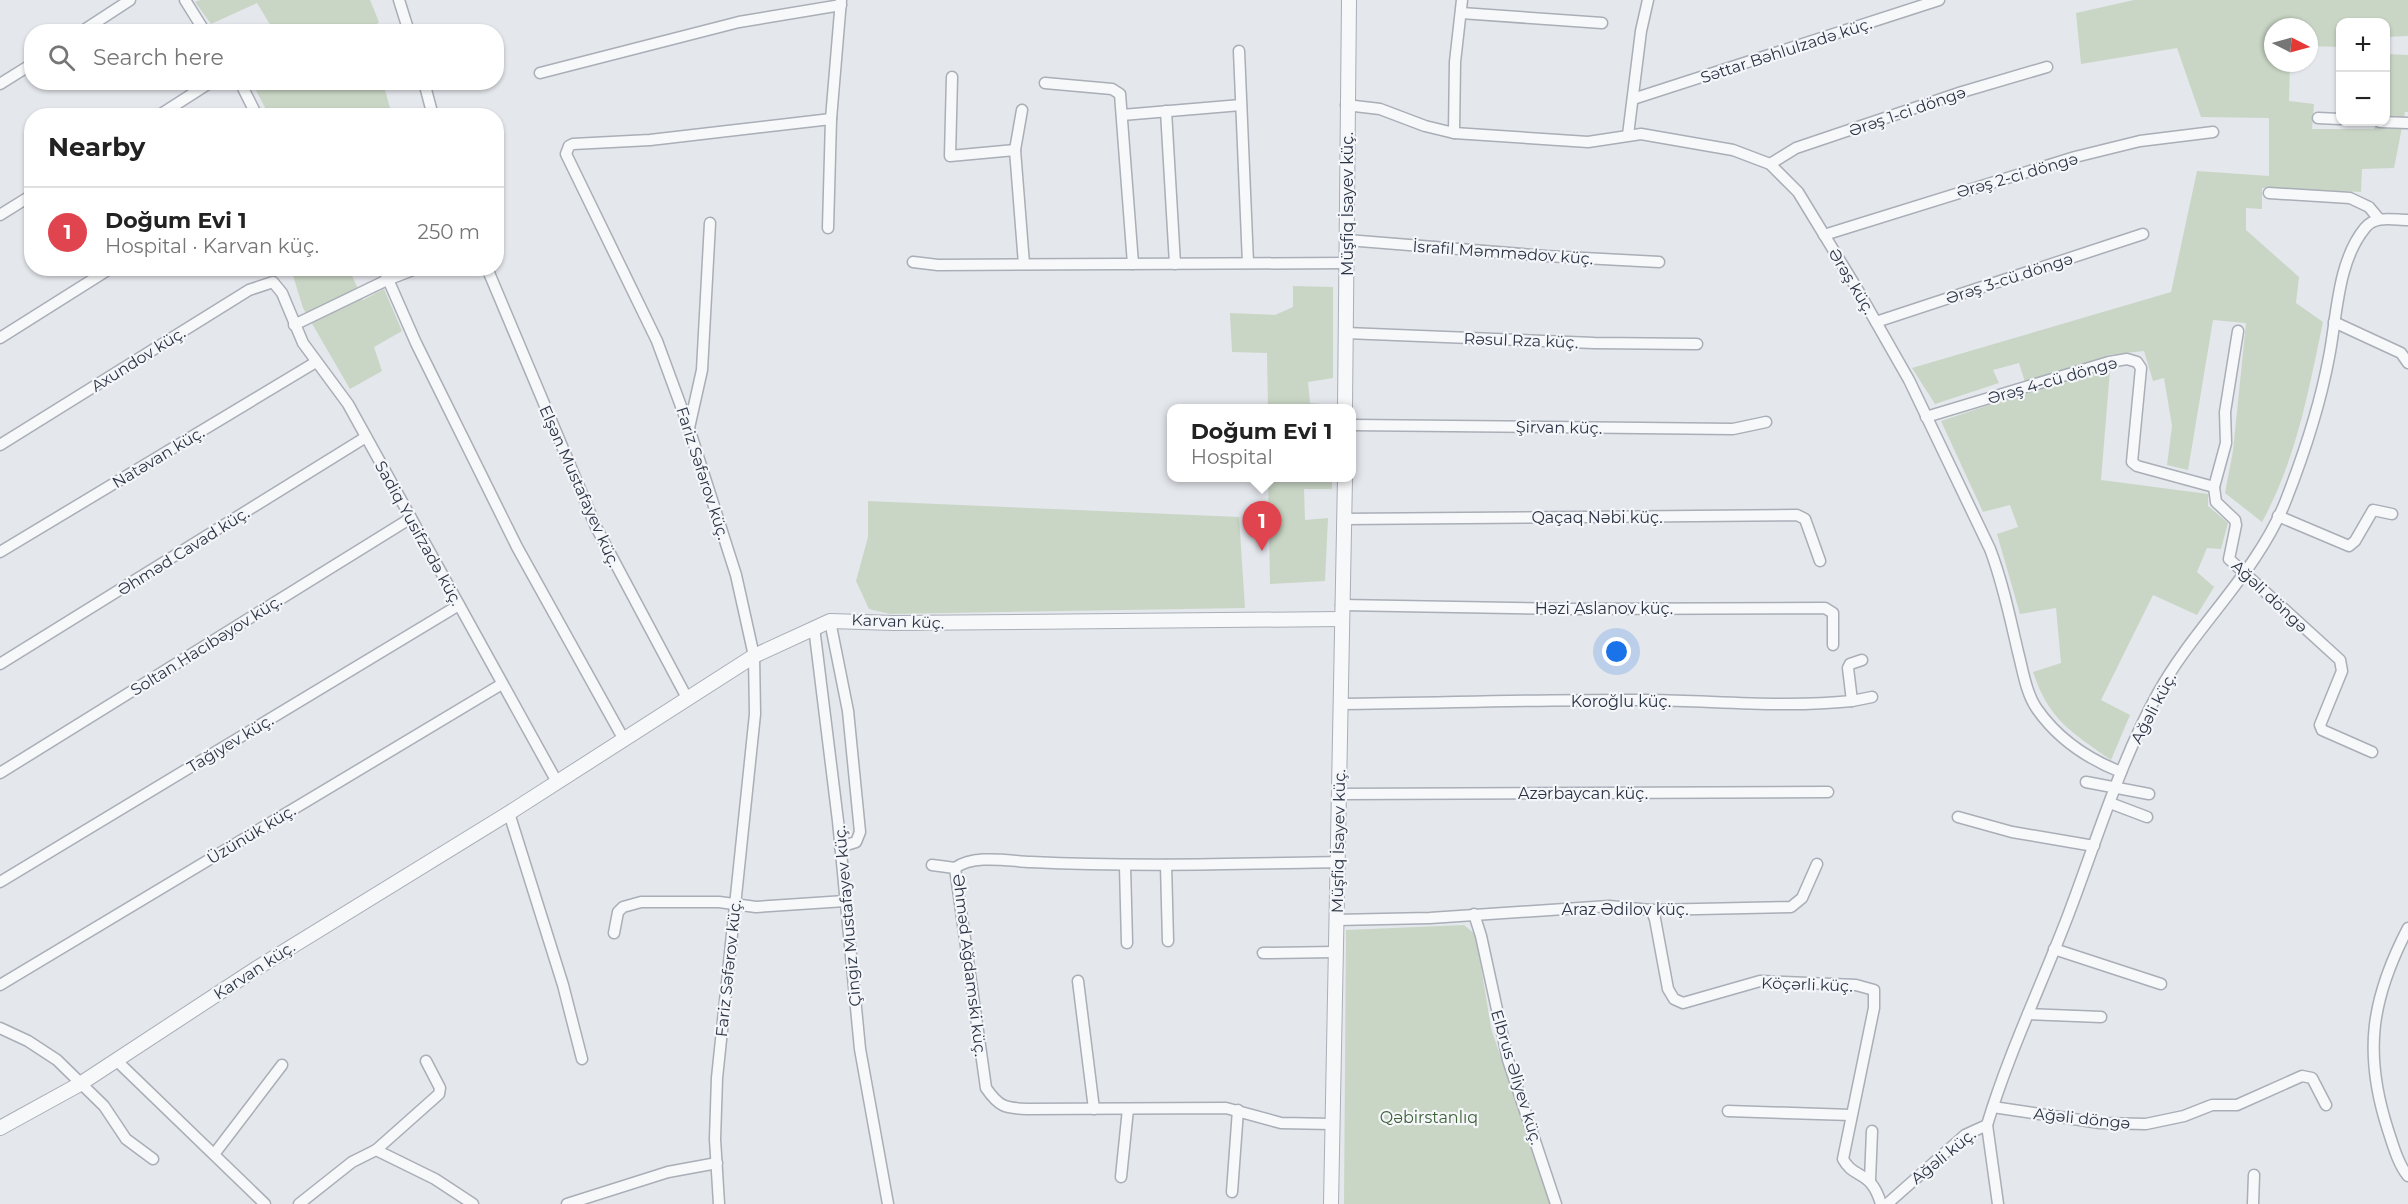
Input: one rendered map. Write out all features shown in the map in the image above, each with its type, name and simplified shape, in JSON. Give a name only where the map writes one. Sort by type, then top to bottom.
[{"type":"street","points":[[93,24],[130,0]]},
{"type":"street","points":[[185,0],[200,24]]},
{"type":"street","points":[[399,0],[406,24]]},
{"type":"street","name":"Müşfiq İsayev küç.","points":[[1345,404],[1348,0]]},
{"type":"street","points":[[1454,133],[1455,62],[1462,0]]},
{"type":"street","points":[[1628,135],[1641,31],[1648,0]]},
{"type":"street","name":"Səttar Bəhlulzadə küç.","points":[[1632,99],[1938,0]]},
{"type":"street","points":[[540,73],[739,22],[841,2],[831,118],[828,228]]},
{"type":"street","points":[[1461,14],[1602,23]]},
{"type":"street","points":[[1239,51],[1248,263]]},
{"type":"street","name":"Ərəş 1-ci döngə","points":[[1770,164],[1796,148],[1962,92],[2047,67]]},
{"type":"street","points":[[0,84],[24,69]]},
{"type":"street","points":[[952,76],[950,156],[1015,150]]},
{"type":"street","points":[[1045,83],[1118,91],[1134,264]]},
{"type":"street","points":[[170,108],[199,90]]},
{"type":"street","points":[[244,90],[253,108]]},
{"type":"street","points":[[426,90],[431,108]]},
{"type":"street","points":[[1122,115],[1241,105]]},
{"type":"street","name":"Ərəş küç.","points":[[1346,105],[1380,109],[1425,126],[1454,133],[1588,142],[1628,135],[1657,136],[1733,150],[1770,164],[1798,192],[1824,234],[1876,322],[1926,417],[1990,549],[1999,573],[2025,682],[2036,709],[2056,732],[2084,755],[2121,772]]},
{"type":"street","points":[[1023,110],[1015,150],[1024,264]]},
{"type":"street","points":[[1166,111],[1175,264]]},
{"type":"street","name":"Fariz Səfərov küç.","points":[[719,1204],[717,1078],[755,714],[754,656],[730,555],[689,428],[657,340],[567,159],[566,149],[573,144],[650,140],[831,118]]},
{"type":"street","points":[[2318,118],[2336,120]]},
{"type":"street","points":[[2390,122],[2408,123]]},
{"type":"street","name":"Ərəş 2-ci döngə","points":[[1824,234],[2075,157],[2140,141],[2213,132]]},
{"type":"street","points":[[2269,193],[2350,198],[2368,207],[2379,219],[2408,220]]},
{"type":"street","points":[[0,215],[24,200]]},
{"type":"street","name":"Ağəli küç.","points":[[1887,1204],[1965,1135],[1987,1125],[2121,772],[2160,690],[2242,574],[2278,516],[2303,451],[2330,357],[2340,285],[2364,229],[2379,219]]},
{"type":"street","points":[[689,428],[702,370],[710,223]]},
{"type":"street","name":"Ərəş 3-cü döngə","points":[[1876,322],[2143,234]]},
{"type":"street","name":"İsrafil Məmmədov küç.","points":[[1347,240],[1546,256],[1659,262]]},
{"type":"street","points":[[913,262],[938,265],[1347,263]]},
{"type":"street","points":[[0,338],[98,276]]},
{"type":"street","points":[[386,276],[518,547],[623,738]]},
{"type":"street","points":[[294,325],[397,276]]},
{"type":"street","name":"Elşən Mustafayev küç.","points":[[490,276],[596,527],[687,698]]},
{"type":"street","name":"Axundov küç.","points":[[0,445],[249,290],[273,282],[278,286]]},
{"type":"street","name":"Sadiq Yusifzadə küç.","points":[[278,286],[294,325],[316,362],[348,404],[557,782]]},
{"type":"street","points":[[2334,322],[2401,353],[2408,363]]},
{"type":"street","points":[[2214,487],[2226,443],[2225,412],[2238,331]]},
{"type":"street","name":"Rəsul Rza küç.","points":[[1346,333],[1594,343],[1697,344]]},
{"type":"street","name":"Ərəş 4-cü döngə","points":[[1926,417],[2109,362],[2127,359],[2137,362],[2141,368],[2132,462],[2137,466],[2214,487]]},
{"type":"street","name":"Natəvan küç.","points":[[0,552],[316,362]]},
{"type":"street","name":"Şirvan küç.","points":[[1356,425],[1733,429],[1766,422]]},
{"type":"street","name":"Əhməd Cavad küç.","points":[[0,664],[366,437]]},
{"type":"street","name":"Müşfiq İsayev küç.","points":[[1331,1204],[1345,482]]},
{"type":"street","name":"Ağəli döngə","points":[[2214,487],[2216,502],[2235,520],[2235,530],[2228,553],[2232,564],[2340,660],[2342,671],[2320,725],[2322,729],[2372,752]]},
{"type":"street","points":[[2278,516],[2349,546],[2355,541],[2373,510],[2392,514]]},
{"type":"street","name":"Qaçaq Nəbi küç.","points":[[1344,519],[1797,515],[1805,519],[1820,561]]},
{"type":"street","name":"Soltan Hacıbəyov küç.","points":[[0,773],[411,518]]},
{"type":"street","name":"Tağıyev küç.","points":[[0,882],[459,605]]},
{"type":"street","name":"Həzi Aslanov küç.","points":[[1341,612],[1825,608],[1833,613],[1833,645]]},
{"type":"street","name":"Karvan küç.","points":[[0,1128],[117,1061],[257,968],[509,813],[754,656],[814,627],[830,621],[844,620],[894,623],[1341,612]]},
{"type":"street","points":[[830,621],[848,711],[860,832],[856,842],[840,847]]},
{"type":"street","name":"Çingiz Mustafayev küç.","points":[[814,627],[840,847],[860,1049],[888,1204]]},
{"type":"street","points":[[1852,701],[1848,668],[1850,664],[1862,660]]},
{"type":"street","name":"Üzünük küç.","points":[[0,985],[502,684]]},
{"type":"street","name":"Koroğlu küç.","points":[[1340,704],[1642,700],[1782,705],[1852,701],[1872,696]]},
{"type":"street","points":[[2086,782],[2149,794]]},
{"type":"street","name":"Azərbaycan küç.","points":[[1339,794],[1828,792]]},
{"type":"street","points":[[2110,803],[2146,817]]},
{"type":"street","points":[[509,813],[563,985],[582,1059]]},
{"type":"street","points":[[1958,817],[2012,832],[2094,846]]},
{"type":"street","name":"Əhməd Ağdamski küç.","points":[[1332,1124],[1281,1124],[1238,1110],[1008,1108],[996,1102],[986,1088],[955,868],[962,862],[990,860],[1125,866],[1338,862]]},
{"type":"street","name":"Araz Ədilov küç.","points":[[1336,920],[1609,906],[1651,910],[1791,907],[1802,898],[1817,864]]},
{"type":"street","points":[[932,865],[955,868]]},
{"type":"street","points":[[1166,865],[1168,941]]},
{"type":"street","points":[[1125,866],[1126,943]]},
{"type":"street","points":[[614,933],[618,912],[623,907],[640,902],[735,904],[756,907],[845,901]]},
{"type":"street","name":"Köçərli küç.","points":[[1651,910],[1655,919],[1668,989],[1674,999],[1683,1004],[1760,981],[1856,985],[1874,990],[1874,1008],[1843,1159],[1846,1166],[1870,1180]]},
{"type":"street","name":"Elbrus Əliyev küç.","points":[[1474,914],[1481,936],[1508,1060],[1556,1204]]},
{"type":"street","points":[[2408,928],[2382,983],[2373,1047],[2374,1074],[2380,1106],[2394,1147],[2408,1176]]},
{"type":"street","points":[[2054,949],[2161,984]]},
{"type":"street","points":[[1263,953],[1335,952]]},
{"type":"street","points":[[1078,981],[1094,1109]]},
{"type":"street","points":[[2028,1014],[2101,1017]]},
{"type":"street","points":[[0,1028],[47,1052],[110,1113],[126,1139],[153,1159]]},
{"type":"street","points":[[117,1061],[266,1204]]},
{"type":"street","points":[[306,1202],[352,1162],[376,1150],[439,1094],[440,1088],[426,1061]]},
{"type":"street","points":[[215,1153],[282,1065]]},
{"type":"street","name":"Ağəli döngə","points":[[1992,1107],[2100,1123],[2146,1124],[2184,1116],[2212,1105],[2237,1105],[2302,1076],[2312,1078],[2326,1105]]},
{"type":"street","points":[[1121,1177],[1128,1109]]},
{"type":"street","points":[[1232,1192],[1238,1110]]},
{"type":"street","points":[[1728,1111],[1851,1115]]},
{"type":"street","points":[[1987,1125],[1998,1204]]},
{"type":"street","points":[[1872,1131],[1870,1180],[1876,1187],[1881,1204]]},
{"type":"street","points":[[376,1150],[435,1179],[473,1204]]},
{"type":"street","points":[[567,1204],[657,1175],[717,1163]]},
{"type":"street","points":[[2253,1204],[2254,1175]]},
{"type":"green space","points":[[200,0],[370,0],[379,22],[377,24],[270,24],[257,3],[211,24],[195,2]]},
{"type":"green space","points":[[2134,0],[2408,0],[2408,36],[2390,37],[2390,18],[2336,18],[2336,47],[2318,46],[2318,18],[2264,18],[2264,72],[2290,72],[2289,101],[2314,104],[2312,129],[2374,129],[2374,126],[2390,126],[2390,54],[2408,55],[2408,112],[2405,112],[2394,168],[2362,169],[2361,192],[2262,188],[2262,209],[2246,208],[2246,230],[2299,277],[2296,303],[2323,322],[2293,449],[2262,522],[2225,493],[2233,451],[2246,323],[2213,320],[2188,470],[2167,465],[2172,426],[2164,378],[2153,381],[2144,351],[2107,355],[2110,370],[2101,480],[2208,494],[2208,506],[2228,523],[2221,549],[2207,548],[2197,572],[2214,587],[2197,615],[2153,595],[2101,700],[2130,715],[2111,760],[2073,733],[2054,714],[2046,702],[2033,672],[2061,663],[2056,608],[2020,614],[1997,534],[2018,527],[2010,505],[1983,512],[1941,421],[2028,392],[2019,363],[1993,370],[1999,383],[1935,404],[1912,368],[2171,292],[2197,171],[2269,176],[2269,118],[2201,117],[2177,48],[2081,64],[2076,13]]},
{"type":"green space","points":[[256,90],[385,90],[390,108],[265,108]]},
{"type":"green space","points":[[293,276],[352,276],[363,300],[384,289],[402,331],[374,347],[382,371],[350,389],[303,308]]},
{"type":"green space","points":[[1293,286],[1333,287],[1333,378],[1308,382],[1310,403],[1321,404],[1268,404],[1267,353],[1232,352],[1230,313],[1275,315],[1293,307]]},
{"type":"green space","points":[[1268,482],[1332,482],[1332,489],[1304,489],[1305,520],[1328,518],[1325,581],[1270,584]]},
{"type":"green space","points":[[868,501],[1239,517],[1245,608],[890,614],[869,609],[856,581],[868,537]]},
{"type":"green space","name":"Qəbirstanlıq","points":[[1464,925],[1476,935],[1491,1028],[1550,1204],[1344,1204],[1346,930]]},
{"type":"place","name":"Doğum Evi 1","points":[[1262,551]]}]
